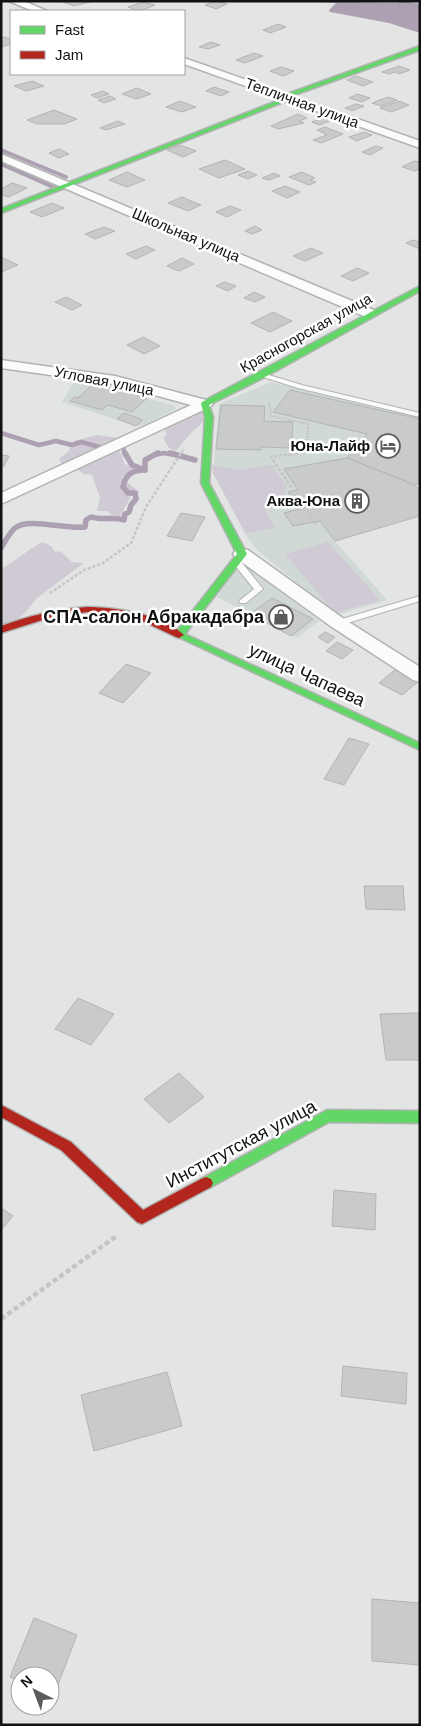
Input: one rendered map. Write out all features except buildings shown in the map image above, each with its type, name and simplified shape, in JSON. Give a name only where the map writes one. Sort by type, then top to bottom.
[{"type":"street","points":[[10,2],[38,10]]},
{"type":"street","points":[[1,211],[288,98],[292,94],[420,48]]},
{"type":"street","name":"Тепличная улица","points":[[185,61],[420,145]]},
{"type":"street","name":"Школьная улица","points":[[1,157],[371,314]]},
{"type":"street","name":"Красногорская улица","points":[[205,404],[262,375],[420,288]]},
{"type":"street","name":"Угловая улица","points":[[1,364],[115,380],[205,404]]},
{"type":"street","points":[[1,499],[205,404],[210,417],[205,483],[239,557],[420,676]]},
{"type":"street","points":[[180,635],[239,557]]},
{"type":"street","name":"улица Чапаева","points":[[1,630],[29,619],[73,611],[107,609],[141,617],[420,747]]},
{"type":"street","points":[[1,1110],[66,1146],[142,1218]]},
{"type":"street","name":"Институтская улица","points":[[142,1218],[327,1116],[420,1117]]},
{"type":"lane","points":[[262,375],[300,387],[420,415]]},
{"type":"lane","points":[[239,557],[259,589],[243,601]]},
{"type":"lane","points":[[338,623],[420,598]]},
{"type":"path","points":[[268,403],[271,416],[308,424],[307,452],[271,457],[316,524]]},
{"type":"path","points":[[29,619],[28,615],[44,598],[63,583],[84,570],[103,563],[131,543],[146,507],[181,453]]},
{"type":"path","points":[[1,1319],[142,1218]]},
{"type":"shaded area","points":[[307,1],[397,3],[403,1],[420,4],[420,33],[389,23],[330,12],[329,10],[336,3]]},
{"type":"shaded area","points":[[75,380],[173,405],[176,409],[144,425],[136,426],[62,402]]},
{"type":"shaded area","points":[[271,382],[420,417],[420,483],[415,485],[420,490],[420,516],[335,541],[387,600],[336,615],[258,551],[249,540],[213,473],[219,404]]},
{"type":"shaded area","points":[[201,409],[204,421],[176,451],[169,448],[163,438],[167,434],[162,427]]},
{"type":"shaded area","points":[[97,435],[124,439],[63,466],[59,459],[68,452],[74,441]]},
{"type":"shaded area","points":[[119,447],[124,463],[139,472],[121,477],[140,493],[131,496],[120,517],[111,515],[108,511],[97,511],[100,498],[92,475],[84,474],[75,468]]},
{"type":"shaded area","points":[[212,465],[237,470],[272,465],[288,489],[284,491],[293,504],[265,510],[275,528],[245,533],[213,473]]},
{"type":"shaded area","points":[[42,542],[51,546],[55,552],[60,551],[72,562],[84,563],[37,598],[25,613],[1,633],[1,569]]},
{"type":"shaded area","points":[[328,542],[380,600],[335,613],[285,554]]},
{"type":"shaded area","points":[[248,567],[319,621],[296,638],[217,597],[235,572]]},
{"type":"waterway","points":[[1,150],[66,177]]},
{"type":"waterway","points":[[1,164],[53,187]]},
{"type":"waterway","points":[[1,433],[39,445],[56,441],[72,445],[81,442],[107,449]]},
{"type":"waterway","points":[[123,447],[125,455]]},
{"type":"waterway","points":[[125,453],[132,465],[145,470]]},
{"type":"waterway","points":[[154,455],[158,453]]},
{"type":"waterway","points":[[154,455],[164,453],[175,455]]},
{"type":"waterway","points":[[170,453],[195,460]]},
{"type":"waterway","points":[[145,470],[145,460],[154,455]]},
{"type":"waterway","points":[[1,548],[13,530],[21,525],[38,524],[85,527],[86,520],[91,517],[124,520],[125,514],[129,512],[131,505],[136,499],[135,493],[128,493],[123,487],[124,483],[130,474],[145,470]]},
{"type":"traffic: fast","points":[[1,211],[284,100],[292,94],[420,48]]},
{"type":"traffic: fast","points":[[179,635],[242,554],[205,483],[209,417],[205,404],[262,375],[420,288]]},
{"type":"traffic: fast","points":[[179,635],[420,747]]},
{"type":"traffic: fast","points":[[206,1183],[327,1116],[420,1117]]},
{"type":"traffic: jam","points":[[1,630],[18,623],[52,614],[70,611],[105,610],[141,617],[179,635]]},
{"type":"traffic: jam","points":[[1,1110],[66,1146],[142,1218],[206,1183]]},
{"type":"place","name":"Юна-Лайф","points":[[388,446]]},
{"type":"place","name":"Аква-Юна","points":[[357,501]]},
{"type":"place","name":"СПА-салон Абракадабра","points":[[281,617]]}]
